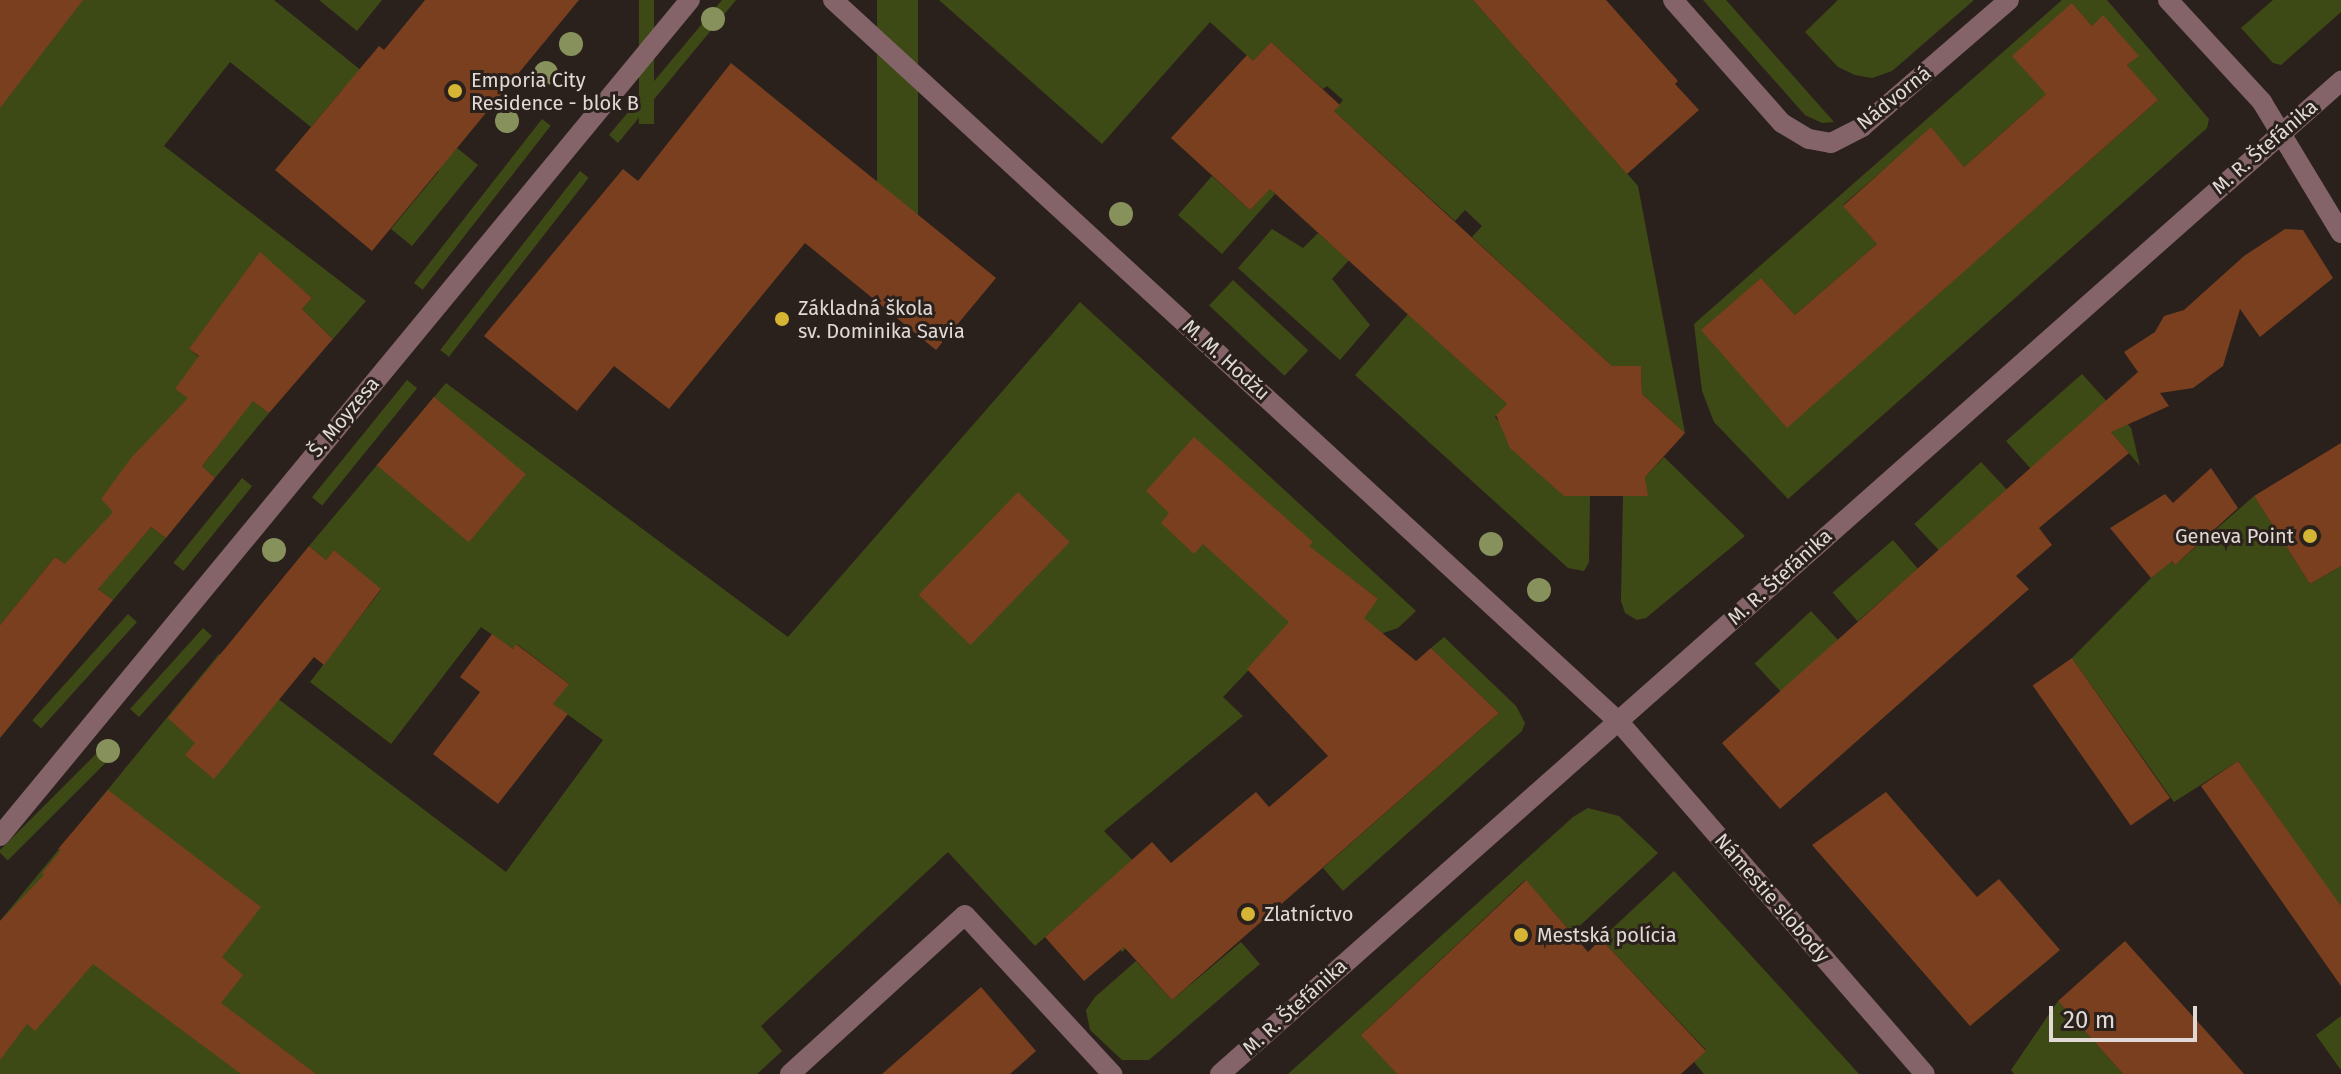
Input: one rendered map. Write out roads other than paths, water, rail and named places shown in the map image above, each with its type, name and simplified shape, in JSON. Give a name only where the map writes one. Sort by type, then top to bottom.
[{"type":"street","name":"Š. Moyzesa","points":[[0,836],[690,0]]},
{"type":"street","name":"M. M. Hodžu","points":[[833,0],[1619,722]]},
{"type":"street","name":"Nádvorná","points":[[1673,0],[1782,123],[1809,139],[1831,143],[1862,127],[2009,0]]},
{"type":"street","points":[[2168,0],[2262,102],[2341,233]]},
{"type":"street","name":"M. R. Štefánika","points":[[1220,1074],[2341,81]]},
{"type":"street","name":"Námestie slobody","points":[[1619,722],[1925,1074]]},
{"type":"street","points":[[790,1074],[965,915],[1112,1074]]},
{"type":"place","name":"Emporia City Residence - blok B","points":[[455,91]]},
{"type":"place","name":"Základná škola sv. Dominika Savia","points":[[782,319]]},
{"type":"place","name":"Geneva Point","points":[[2310,536]]},
{"type":"place","name":"Zlatníctvo","points":[[1248,914]]},
{"type":"place","name":"Mestská polícia","points":[[1521,935]]}]
